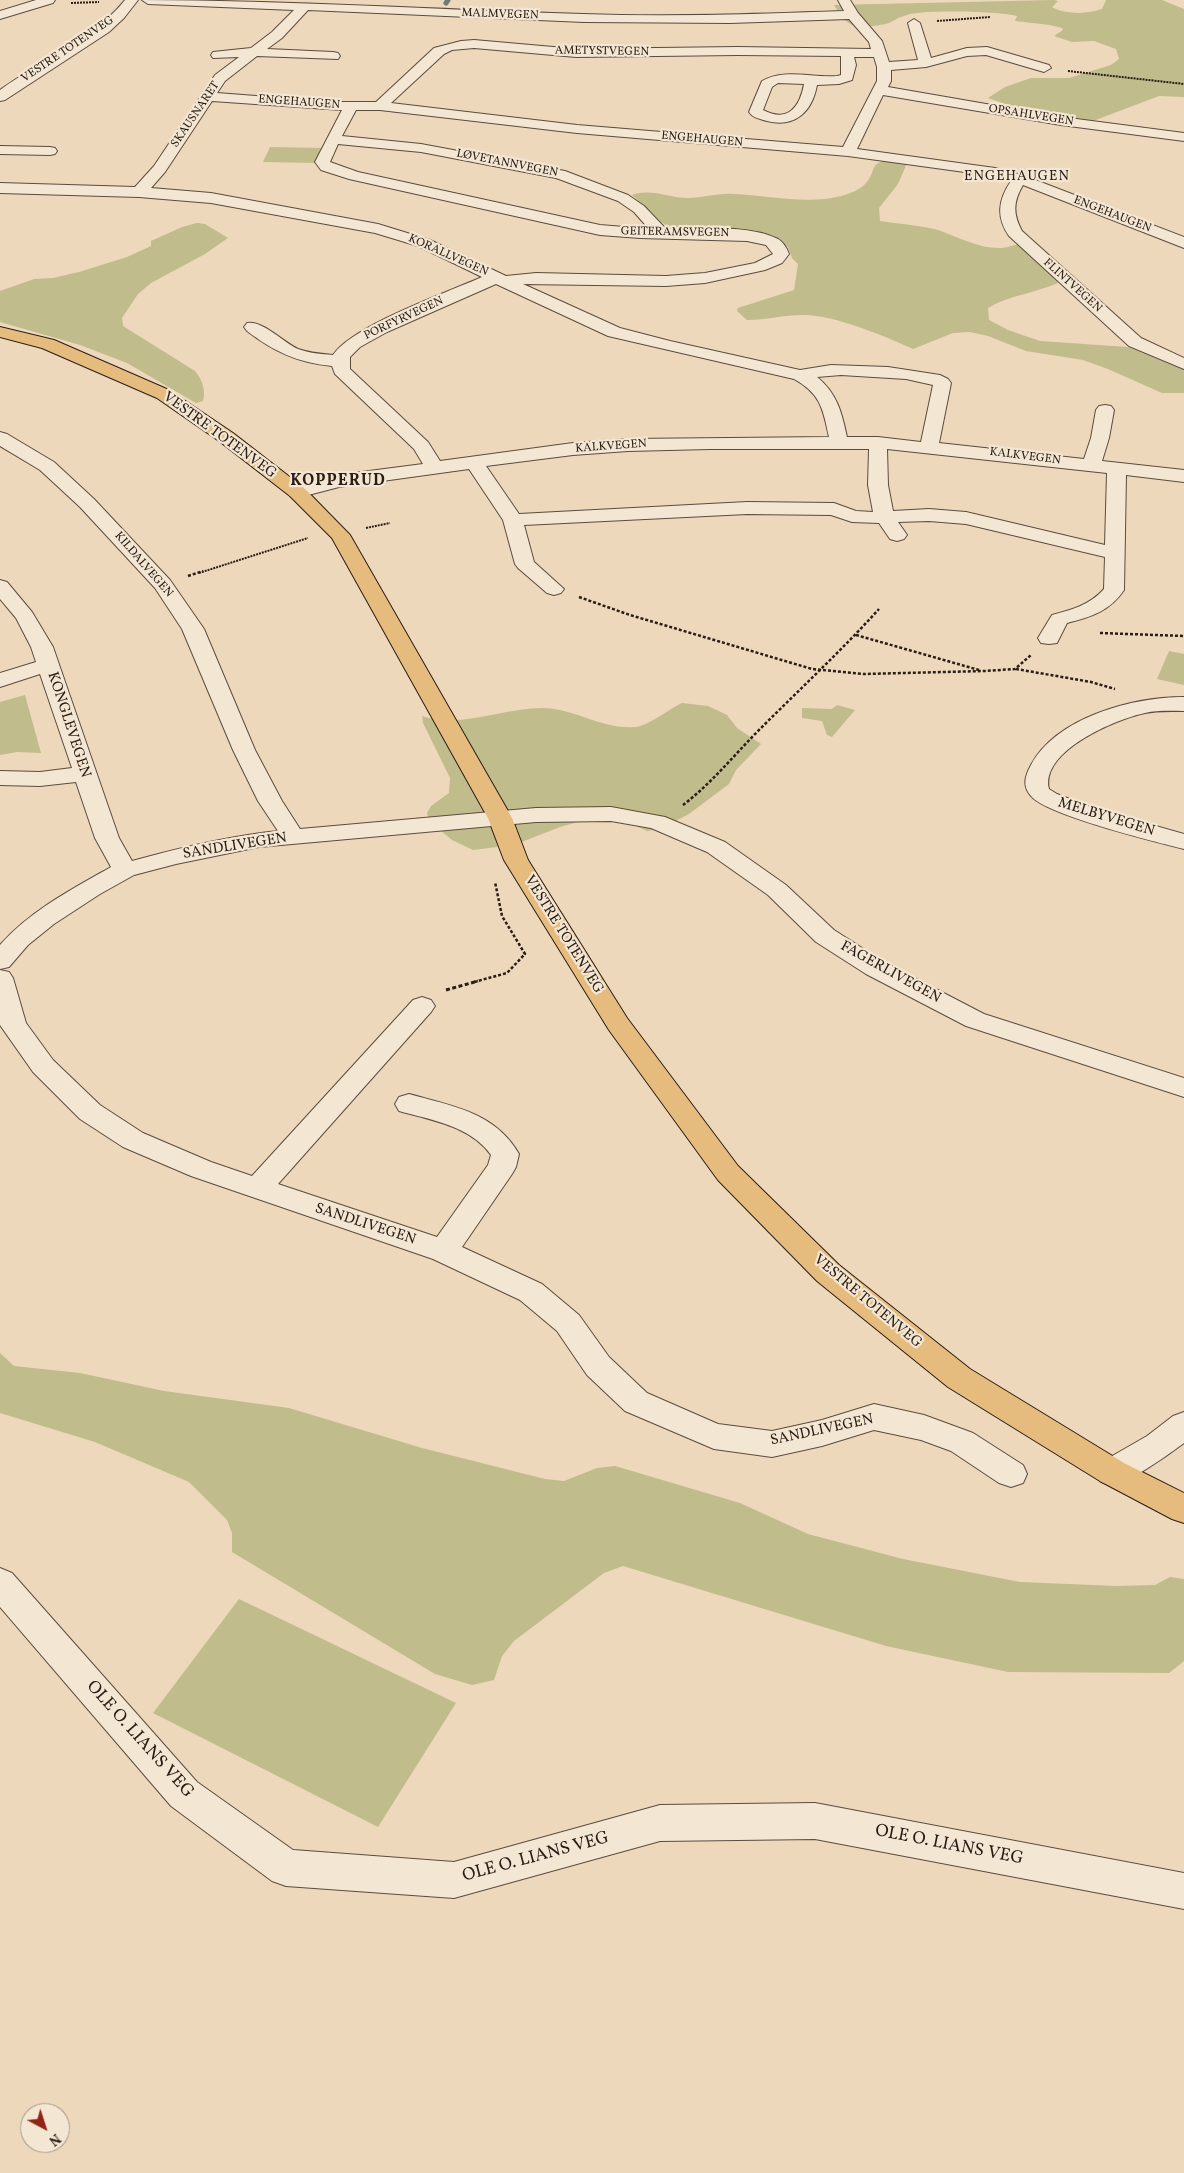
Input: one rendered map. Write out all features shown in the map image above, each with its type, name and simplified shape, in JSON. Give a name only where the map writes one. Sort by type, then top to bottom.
[{"type":"main road","name":"VESTRE TOTENVEG","points":[[0,332],[48,344],[163,394],[226,437],[349,531],[500,818],[513,853],[618,1024],[728,1173],[828,1272],[959,1378],[1112,1472],[1184,1509]]},
{"type":"street","points":[[0,15],[49,0]]},
{"type":"street","name":"VESTRE TOTENVEG","points":[[0,96],[110,25],[123,13],[132,0]]},
{"type":"street","name":"MALMVEGEN","points":[[148,0],[302,4],[584,18],[730,19],[852,15]]},
{"type":"street","points":[[844,0],[852,15],[875,41],[882,60],[884,81],[848,152]]},
{"type":"street","name":"SKAUSNARET","points":[[140,192],[160,169],[220,78],[294,20],[302,4]]},
{"type":"street","points":[[914,22],[926,63]]},
{"type":"street","name":"AMETYSTVEGEN","points":[[380,106],[439,51],[447,47],[474,44],[576,54],[738,51],[847,53],[882,60],[926,63],[978,50],[1044,68]]},
{"type":"street","points":[[218,55],[255,52],[334,56]]},
{"type":"street","points":[[811,80],[833,80],[847,76],[849,65],[847,53]]},
{"type":"street","name":"OPSAHLVEGEN","points":[[880,90],[1043,118],[1184,137]]},
{"type":"street","name":"ENGEHAUGEN","points":[[207,96],[352,106],[380,106],[576,129],[848,152],[995,172],[1020,179],[1184,243]]},
{"type":"street","name":"GEITERAMSVEGEN","points":[[352,106],[322,162],[326,167],[354,176],[559,222],[629,234],[737,235],[757,238],[771,241],[780,248],[781,254],[776,260],[758,267],[705,278],[666,281],[501,279]]},
{"type":"street","name":"LØVETANNVEGEN","points":[[334,139],[420,148],[560,174],[623,198],[640,208],[662,234]]},
{"type":"street","points":[[0,150],[50,151]]},
{"type":"street","name":"FLINTVEGEN","points":[[1020,179],[1007,203],[1006,212],[1015,233],[1135,342],[1184,364]]},
{"type":"street","name":"KORALLVEGEN","points":[[0,188],[140,192],[247,204],[378,229],[424,243],[614,332],[800,375],[815,382],[828,398],[839,442]]},
{"type":"street","points":[[1138,225],[1184,227]]},
{"type":"street","name":"PORFYRVEGEN","points":[[341,361],[341,356],[354,343],[381,328],[501,279]]},
{"type":"street","points":[[253,327],[282,349],[301,357],[341,361],[341,370],[421,446],[434,467]]},
{"type":"street","points":[[800,375],[831,370],[914,374],[937,380],[942,383],[929,446]]},
{"type":"street","points":[[1049,638],[1058,619],[1092,610],[1107,599],[1114,590],[1114,553],[1104,467],[1112,415]]},
{"type":"street","name":"KILDALVEGEN","points":[[0,438],[47,466],[87,503],[163,584],[193,629],[244,750],[270,801],[294,838]]},
{"type":"street","points":[[878,443],[878,485],[884,516],[896,535]]},
{"type":"street","name":"KALKVEGEN","points":[[297,492],[338,481],[434,467],[628,445],[878,443],[929,446],[1184,476]]},
{"type":"street","points":[[474,462],[513,520],[525,564],[554,589]]},
{"type":"street","points":[[513,520],[747,508],[834,509],[852,516],[866,518],[929,515],[966,518],[1004,526],[1065,543],[1114,553]]},
{"type":"street","name":"KONGLEVEGEN","points":[[0,586],[25,616],[42,647],[106,838],[125,870]]},
{"type":"street","points":[[0,680],[48,664]]},
{"type":"street","name":"MELBYVEGEN","points":[[1184,704],[1146,706],[1113,716],[1080,731],[1048,755],[1037,777],[1037,788],[1046,799],[1069,808],[1184,842]]},
{"type":"street","points":[[0,778],[40,779],[84,774]]},
{"type":"street","name":"FAGERLIVEGEN","points":[[500,818],[565,813],[611,814],[657,822],[716,847],[777,890],[825,936],[875,968],[975,1020],[1184,1088]]},
{"type":"street","name":"SANDLIVEGEN","points":[[0,961],[19,939],[44,918],[125,870],[174,857],[258,840],[500,818]]},
{"type":"street","name":"SANDLIVEGEN","points":[[0,978],[13,1024],[43,1066],[90,1112],[133,1140],[201,1169],[444,1251],[531,1292],[568,1323],[598,1366],[636,1402],[714,1436],[772,1444],[822,1434],[874,1418],[924,1428],[962,1442],[1011,1474]]},
{"type":"street","points":[[257,1189],[422,1006]]},
{"type":"street","points":[[409,1104],[452,1117],[486,1131],[499,1143],[505,1154],[502,1167],[467,1215],[444,1251]]},
{"type":"street","points":[[1112,1472],[1158,1445],[1184,1425]]},
{"type":"street","name":"OLE O. LIANS VEG","points":[[0,1583],[184,1794],[286,1868],[454,1880],[660,1823],[815,1820],[1184,1891]]},
{"type":"path","points":[[1044,68],[1184,84]]},
{"type":"path","points":[[163,584],[310,537],[390,523]]},
{"type":"path","points":[[554,589],[630,615],[812,670],[863,674],[1016,669],[1036,675],[1113,688],[1146,706]]},
{"type":"path","points":[[657,822],[701,791],[759,730],[856,635],[879,609]]},
{"type":"path","points":[[1016,669],[1026,662],[1049,638],[1076,633],[1184,636]]},
{"type":"path","points":[[856,635],[947,662],[985,671]]},
{"type":"path","points":[[422,1006],[433,995],[507,972],[525,954],[502,916],[491,858],[513,853]]},
{"type":"shaded area","points":[[1106,0],[1162,0],[1184,9],[1184,97],[1159,96],[1093,121],[1005,104],[988,98],[1005,87],[1031,78],[1069,78],[1111,65],[1119,59],[1116,49],[1094,41],[1072,42],[1054,36],[1063,30],[1062,28],[1015,21],[1017,16],[1008,14],[964,12],[919,13],[904,16],[887,24],[858,27],[851,25],[845,20],[834,5],[1058,1],[1052,7],[1058,10],[1084,13],[1102,9]]},
{"type":"shaded area","points":[[270,147],[322,148],[316,163],[263,162]]},
{"type":"shaded area","points":[[891,159],[907,163],[898,184],[879,208],[880,221],[938,230],[985,247],[1002,248],[1025,243],[1057,279],[1058,283],[1005,300],[988,308],[989,320],[1008,330],[1040,341],[1128,347],[1184,370],[1184,393],[1162,393],[1083,360],[1026,351],[988,336],[970,332],[953,333],[913,349],[858,327],[828,318],[795,315],[747,320],[737,311],[738,308],[794,290],[798,264],[792,258],[788,247],[777,241],[671,228],[661,222],[632,195],[653,193],[688,198],[727,194],[801,200],[829,198],[858,190],[870,178],[876,165]]},
{"type":"shaded area","points":[[197,223],[205,224],[228,238],[205,254],[151,283],[138,294],[122,318],[123,326],[195,371],[203,385],[203,401],[196,403],[127,363],[80,345],[0,322],[0,291],[34,279],[53,278],[79,272],[127,257],[151,246],[151,241],[182,227]]},
{"type":"shaded area","points":[[1169,651],[1184,654],[1184,685],[1157,679]]},
{"type":"shaded area","points":[[25,695],[41,753],[17,752],[0,755],[0,702]]},
{"type":"shaded area","points":[[682,703],[708,706],[727,715],[737,728],[761,744],[736,770],[729,784],[689,814],[660,829],[647,831],[625,821],[585,820],[560,827],[514,845],[473,850],[452,840],[429,821],[427,813],[431,806],[449,793],[450,778],[423,723],[422,716],[452,720],[467,719],[542,708],[566,711],[611,725],[635,727],[652,721]]},
{"type":"shaded area","points":[[837,705],[855,710],[832,737],[827,735],[822,721],[802,718],[802,708],[832,709]]},
{"type":"shaded area","points":[[0,1353],[14,1366],[80,1373],[164,1391],[289,1408],[422,1448],[545,1479],[564,1481],[597,1468],[615,1466],[740,1503],[808,1534],[903,1559],[1020,1582],[1117,1586],[1155,1585],[1170,1577],[1184,1579],[1184,1661],[1169,1673],[1008,1672],[886,1646],[623,1566],[604,1573],[514,1641],[502,1656],[494,1680],[472,1685],[435,1674],[232,1552],[232,1533],[227,1520],[189,1482],[95,1442],[0,1413]]},
{"type":"shaded area","points":[[239,1599],[456,1703],[378,1827],[153,1713]]},
{"type":"district","name":"ENGEHAUGEN","points":[[1017,177]]},
{"type":"district","name":"KOPPERUD","points":[[338,482]]}]
